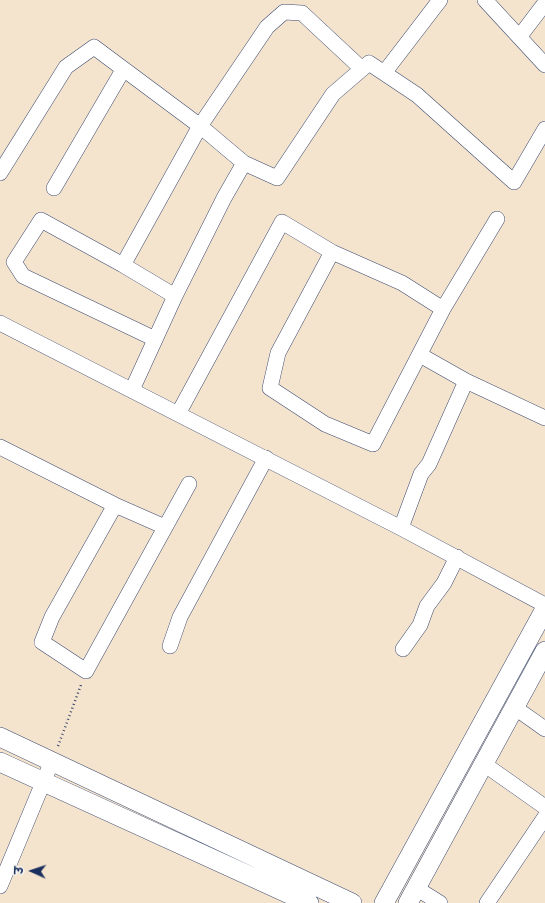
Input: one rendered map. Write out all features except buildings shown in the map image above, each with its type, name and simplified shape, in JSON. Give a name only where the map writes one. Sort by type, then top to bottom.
[{"type":"street","points":[[384,73],[440,0]]},
{"type":"street","points":[[485,0],[520,36],[545,65]]},
{"type":"street","points":[[520,36],[545,3]]},
{"type":"street","points":[[123,264],[200,126],[267,27],[284,12],[302,12],[362,69]]},
{"type":"street","points":[[0,173],[66,67],[94,47],[200,126],[244,162],[276,178],[334,94],[368,63],[417,95],[514,182],[545,129]]},
{"type":"street","points":[[54,188],[123,70]]},
{"type":"street","points":[[132,390],[175,296],[224,198],[244,162]]},
{"type":"street","points":[[332,252],[278,353],[270,388],[325,424],[373,444],[443,309],[497,219]]},
{"type":"street","points":[[155,339],[24,276],[14,262],[41,220],[123,264],[175,296]]},
{"type":"street","points":[[178,414],[282,222],[332,252],[402,283],[443,309]]},
{"type":"street","points":[[0,323],[266,458],[457,557],[545,605]]},
{"type":"street","points":[[420,355],[466,380],[545,418]]},
{"type":"street","points":[[401,528],[421,474],[429,464],[466,380]]},
{"type":"street","points":[[0,447],[115,505],[165,527]]},
{"type":"street","points":[[170,646],[180,617],[266,458]]},
{"type":"street","points":[[115,505],[52,617],[42,642],[86,672],[189,484]]},
{"type":"street","points":[[403,649],[420,625],[427,606],[444,583],[457,557]]},
{"type":"street","points":[[384,903],[545,609]]},
{"type":"street","points":[[440,903],[412,895],[544,655]]},
{"type":"street","points":[[514,708],[545,729]]},
{"type":"street","points":[[0,736],[352,903]]},
{"type":"street","points":[[0,886],[52,761]]},
{"type":"street","points":[[0,762],[309,903]]},
{"type":"street","points":[[484,764],[545,807]]},
{"type":"street","points":[[487,903],[545,817]]},
{"type":"path","points":[[52,761],[86,672]]}]
